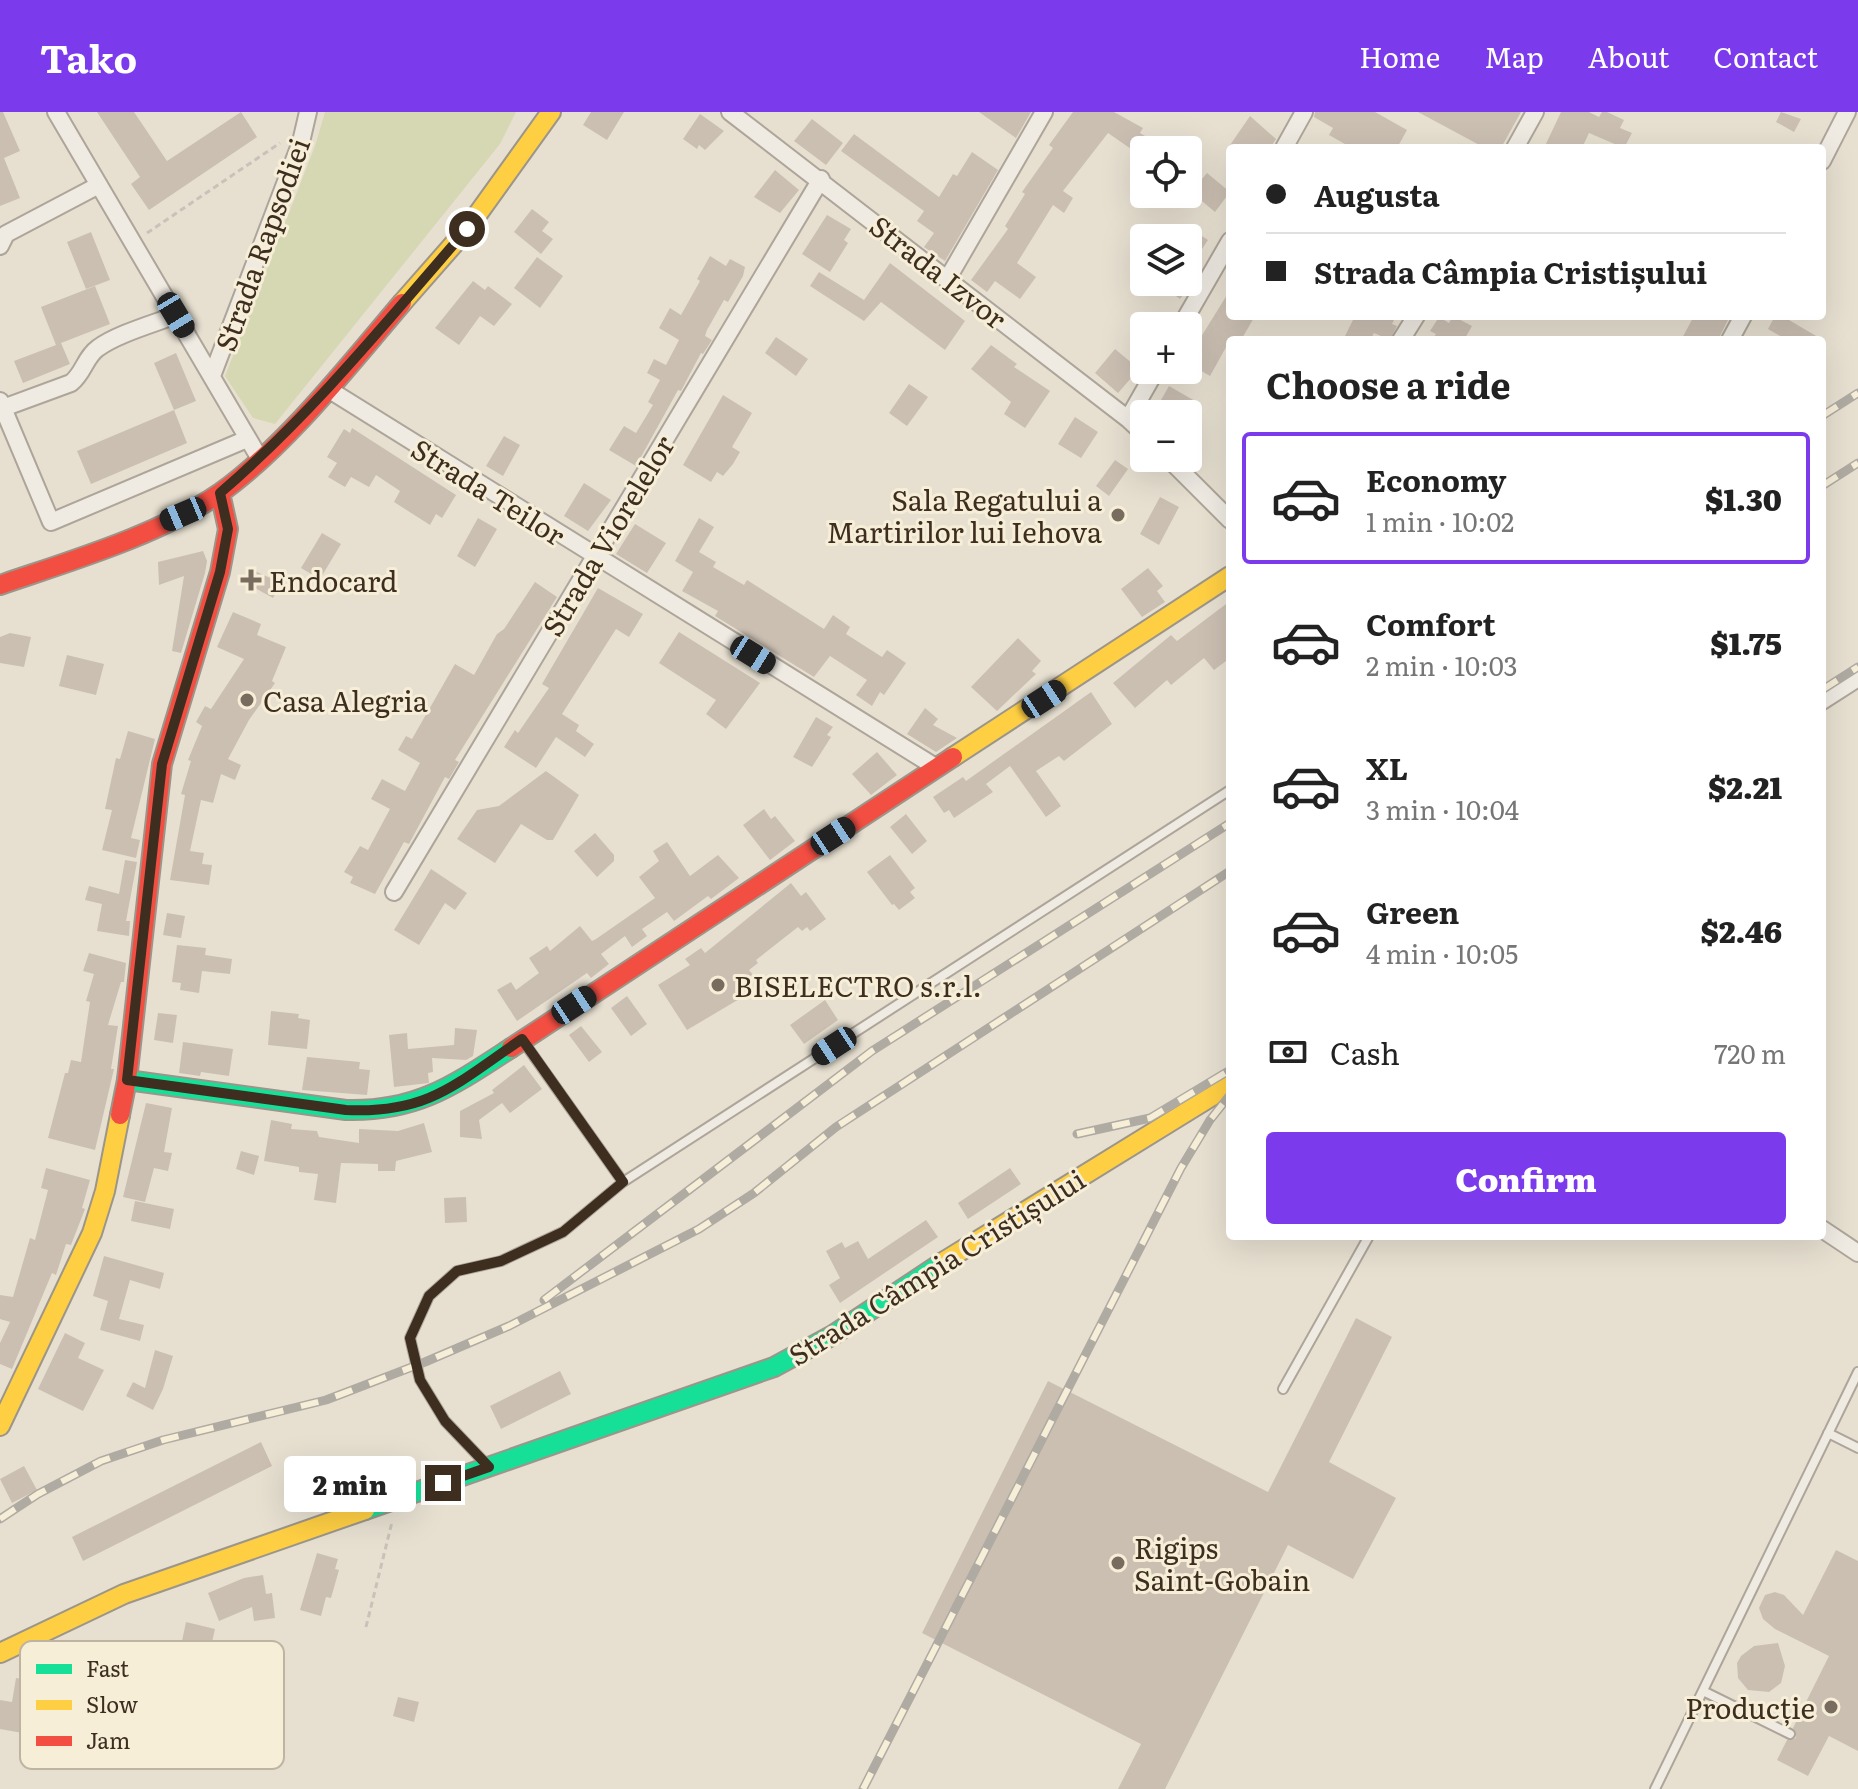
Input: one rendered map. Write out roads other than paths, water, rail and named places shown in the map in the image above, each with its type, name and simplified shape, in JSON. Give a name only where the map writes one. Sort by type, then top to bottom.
[{"type":"street","points":[[56,112],[260,459]]},
{"type":"street","name":"Strada Rapsodiei","points":[[212,376],[301,142],[308,112]]},
{"type":"street","points":[[0,585],[97,552],[183,514],[220,493],[260,459],[328,389],[467,229],[551,112]]},
{"type":"street","name":"Strada Izvor","points":[[730,112],[821,179],[1128,419]]},
{"type":"street","points":[[948,278],[1044,112]]},
{"type":"street","points":[[1286,144],[1304,112]]},
{"type":"street","points":[[1517,144],[1535,112]]},
{"type":"street","points":[[1826,153],[1847,112]]},
{"type":"street","name":"Strada Viorelelor","points":[[394,892],[821,179]]},
{"type":"street","points":[[0,246],[6,234],[99,185]]},
{"type":"street","points":[[1189,312],[1226,248]]},
{"type":"street","points":[[176,315],[98,347],[88,358],[81,376],[71,383],[2,405],[51,522],[247,439]]},
{"type":"street","points":[[1128,419],[1148,384]]},
{"type":"street","name":"Strada Teilor","points":[[328,389],[937,768]]},
{"type":"street","points":[[1182,472],[1226,516]]},
{"type":"street","points":[[0,1426],[92,1233],[105,1191],[127,1080],[162,764],[220,572],[228,529],[220,493]]},
{"type":"street","points":[[127,1080],[346,1110],[382,1112],[420,1103],[445,1091],[1226,579]]},
{"type":"street","points":[[1826,698],[1858,678]]},
{"type":"street","name":"Strada Câmpia Cristișului","points":[[25,1641],[124,1594],[774,1367],[833,1335],[936,1266],[1226,1087]]},
{"type":"street","points":[[1826,1232],[1858,1253]]},
{"type":"street","name":"Strada Câmpia Cristișului","points":[[0,1653],[20,1643]]},
{"type":"lane","points":[[489,1467],[445,1421],[420,1380],[410,1338],[429,1296],[457,1271],[501,1261],[563,1232],[623,1182],[1226,793]]},
{"type":"lane","points":[[522,1039],[623,1182]]},
{"type":"lane","points":[[1283,1389],[1367,1240]]},
{"type":"lane","points":[[1655,1789],[1858,1372]]},
{"type":"lane","points":[[1828,1433],[1858,1448]]},
{"type":"lane","points":[[1703,1691],[1790,1734]]},
{"type":"railway","points":[[1826,413],[1858,393]]},
{"type":"railway","points":[[1826,483],[1858,463]]},
{"type":"railway","points":[[1826,687],[1858,667]]},
{"type":"railway","points":[[544,1300],[872,1051],[1226,826]]},
{"type":"railway","points":[[0,1519],[38,1494],[101,1461],[163,1440],[326,1400],[425,1362],[509,1326],[699,1229],[754,1193],[836,1127],[1226,874]]},
{"type":"railway","points":[[1077,1134],[1150,1118],[1226,1072]]},
{"type":"railway","points":[[863,1789],[1181,1168],[1226,1100]]},
{"type":"place","name":"Sala Regatului a Martirilor lui Iehova","points":[[1118,515]]},
{"type":"place","name":"Endocard","points":[[251,580]]},
{"type":"place","name":"Casa Alegria","points":[[247,700]]},
{"type":"place","name":"BISELECTRO s.r.l.","points":[[718,985]]},
{"type":"place","name":"Rigips Saint-Gobain","points":[[1118,1563]]},
{"type":"place","name":"Producție","points":[[1831,1707]]}]
